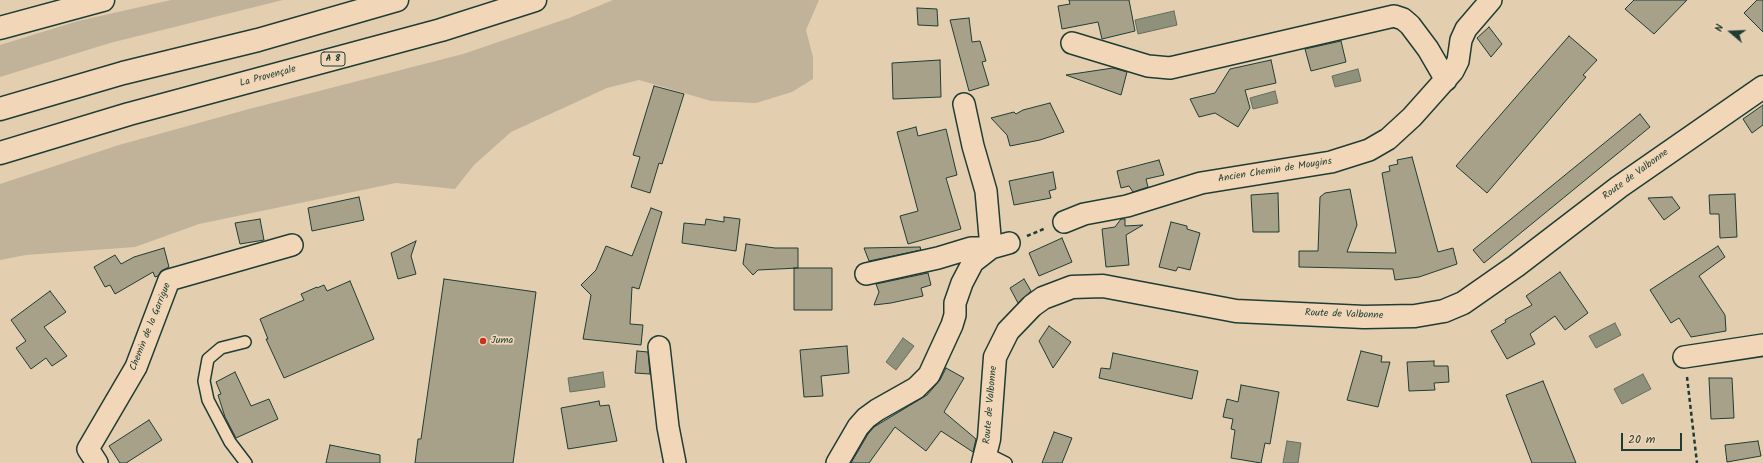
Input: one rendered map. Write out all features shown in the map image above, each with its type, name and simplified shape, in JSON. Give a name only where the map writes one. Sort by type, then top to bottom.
[{"type":"main road","points":[[0,28],[82,3],[103,0]]},
{"type":"main road","points":[[0,109],[123,73],[258,40],[398,0]]},
{"type":"main road","name":"La Provençale","points":[[0,153],[129,114],[441,30],[535,0]]},
{"type":"main road","name":"Route de Valbonne","points":[[984,458],[990,425],[995,358],[1008,331],[1032,306],[1044,298],[1072,287],[1097,286],[1236,311],[1371,317],[1415,316],[1444,311],[1463,303],[1619,187],[1763,87]]},
{"type":"street","name":"Ancien Chemin de Mougins","points":[[1064,222],[1084,214],[1126,206],[1201,183],[1331,162],[1363,153],[1388,139],[1412,117],[1446,80],[1458,61],[1461,40],[1466,29],[1492,0]]},
{"type":"street","points":[[1072,43],[1148,66],[1170,68],[1394,16],[1410,25],[1428,49],[1446,80]]},
{"type":"street","points":[[964,104],[973,146],[1000,245]]},
{"type":"street","name":"Chemin de la Garrigue","points":[[97,463],[88,448],[136,367],[169,280],[292,245]]},
{"type":"street","points":[[866,274],[938,258],[971,248],[1000,245]]},
{"type":"street","points":[[837,463],[858,427],[866,418],[877,410],[916,388],[929,375],[952,325],[955,315],[955,303],[962,283],[973,262],[1000,245]]},
{"type":"street","points":[[1684,357],[1763,345]]},
{"type":"street","points":[[659,347],[668,427],[675,463]]},
{"type":"lane","points":[[246,342],[221,348],[208,359],[204,381],[208,400],[230,442],[246,463]]},
{"type":"lane","points":[[984,458],[1006,463]]},
{"type":"path","points":[[1000,245],[1064,222]]},
{"type":"path","points":[[1684,357],[1697,463]]},
{"type":"shaded area","points":[[171,0],[283,0],[110,43],[0,77],[0,45],[78,21]]},
{"type":"shaded area","points":[[613,0],[819,0],[806,30],[813,57],[813,79],[792,92],[756,103],[711,101],[639,80],[607,88],[511,132],[474,165],[455,189],[396,183],[199,224],[135,247],[26,255],[0,260],[0,184],[119,145],[249,109],[463,54],[569,18]]},
{"type":"shaded area","points":[[1174,11],[1177,25],[1138,34],[1135,20]]},
{"type":"shaded area","points":[[1358,69],[1361,81],[1335,87],[1332,76]]},
{"type":"shaded area","points":[[1275,91],[1278,103],[1253,109],[1250,98]]},
{"type":"shaded area","points":[[1615,323],[1621,335],[1596,348],[1589,336]]},
{"type":"shaded area","points":[[903,338],[914,346],[896,370],[886,362]]},
{"type":"shaded area","points":[[603,372],[605,387],[570,392],[568,378]]},
{"type":"shaded area","points":[[1643,374],[1651,389],[1622,404],[1614,389]]},
{"type":"shaded area","points":[[1287,441],[1301,443],[1298,463],[1283,463]]},
{"type":"building","points":[[1069,0],[1129,0],[1135,31],[1102,39],[1098,22],[1062,29],[1058,6],[1070,4]]},
{"type":"building","points":[[1634,0],[1687,0],[1654,34],[1625,9]]},
{"type":"building","points":[[1757,0],[1763,0],[1763,32],[1744,13]]},
{"type":"building","points":[[917,8],[937,9],[938,26],[918,25]]},
{"type":"building","points":[[969,18],[972,42],[980,41],[986,61],[982,62],[989,85],[969,91],[950,20]]},
{"type":"building","points":[[1489,27],[1502,44],[1491,57],[1477,38]]},
{"type":"building","points":[[1569,36],[1597,60],[1583,75],[1586,77],[1487,193],[1456,166]]},
{"type":"building","points":[[1341,41],[1346,62],[1311,71],[1305,49]]},
{"type":"building","points":[[940,60],[941,97],[893,99],[892,63]]},
{"type":"building","points":[[1271,60],[1276,83],[1245,90],[1250,108],[1238,127],[1215,113],[1199,117],[1190,99],[1215,93],[1230,69]]},
{"type":"building","points":[[1113,68],[1127,72],[1121,95],[1066,75]]},
{"type":"building","points":[[654,86],[684,94],[662,164],[659,163],[650,193],[631,187],[640,157],[633,155]]},
{"type":"building","points":[[1050,103],[1064,132],[1040,140],[1010,146],[1007,135],[991,118],[1014,112],[1016,114],[1023,110]]},
{"type":"building","points":[[1763,105],[1763,125],[1752,133],[1743,119]]},
{"type":"building","points":[[1640,114],[1650,127],[1484,263],[1473,250]]},
{"type":"building","points":[[916,127],[918,136],[946,129],[957,175],[946,178],[961,229],[908,244],[900,216],[918,211],[897,132]]},
{"type":"building","points":[[1412,157],[1438,252],[1453,248],[1457,264],[1419,277],[1395,280],[1393,269],[1299,267],[1299,251],[1318,251],[1320,197],[1325,193],[1350,189],[1357,225],[1347,252],[1396,253],[1382,173],[1390,171],[1389,166],[1398,164],[1397,160]]},
{"type":"building","points":[[1159,160],[1164,175],[1146,179],[1148,187],[1133,192],[1129,186],[1121,188],[1117,171]]},
{"type":"building","points":[[1053,172],[1056,189],[1049,191],[1051,198],[1014,205],[1009,181]]},
{"type":"building","points":[[1278,193],[1279,232],[1253,232],[1251,195]]},
{"type":"building","points":[[1735,194],[1737,237],[1720,238],[1719,214],[1710,214],[1709,195]]},
{"type":"building","points":[[359,197],[364,220],[312,231],[308,208]]},
{"type":"building","points":[[1672,197],[1680,208],[1664,220],[1648,198]]},
{"type":"building","points":[[651,208],[662,212],[639,289],[632,287],[630,324],[643,325],[641,345],[583,339],[591,295],[581,285],[596,270],[606,246],[632,256]]},
{"type":"building","points":[[724,217],[740,219],[736,251],[682,243],[684,223],[705,225],[706,219],[724,222]]},
{"type":"building","points":[[260,219],[264,240],[240,244],[235,223]]},
{"type":"building","points":[[1121,219],[1125,219],[1125,226],[1143,225],[1126,235],[1129,265],[1106,267],[1102,229],[1115,227]]},
{"type":"building","points":[[1171,222],[1187,226],[1187,229],[1200,233],[1190,270],[1178,267],[1176,271],[1159,267]]},
{"type":"building","points":[[1062,238],[1072,262],[1039,276],[1029,253]]},
{"type":"building","points":[[416,241],[411,256],[416,274],[398,279],[391,253]]},
{"type":"building","points":[[746,244],[775,248],[798,248],[798,268],[758,270],[753,275],[743,264]]},
{"type":"building","points":[[1718,246],[1725,257],[1699,276],[1725,315],[1726,331],[1691,337],[1679,318],[1671,323],[1650,290]]},
{"type":"building","points":[[920,247],[921,250],[869,261],[864,248]]},
{"type":"building","points":[[164,248],[169,267],[161,271],[158,276],[155,277],[153,272],[115,294],[110,285],[105,287],[94,267],[115,255],[121,264],[134,257]]},
{"type":"building","points":[[794,268],[832,268],[832,310],[794,310]]},
{"type":"building","points":[[1560,272],[1588,313],[1565,330],[1555,316],[1530,334],[1535,344],[1507,359],[1491,331],[1506,322],[1505,320],[1532,305],[1526,296]]},
{"type":"building","points":[[928,273],[931,285],[921,288],[923,296],[874,305],[879,292],[876,284]]},
{"type":"building","name":"Juma","points":[[444,279],[536,292],[513,463],[415,463],[418,439],[421,439]]},
{"type":"building","points":[[1024,279],[1031,291],[1018,303],[1010,288]]},
{"type":"building","points":[[350,281],[374,339],[284,378],[266,339],[268,339],[260,319],[304,300],[301,294],[317,287],[324,285],[327,291]]},
{"type":"building","points":[[50,291],[66,312],[44,327],[67,356],[52,366],[46,358],[31,369],[16,348],[26,341],[11,320]]},
{"type":"building","points":[[1049,326],[1071,342],[1053,368],[1039,341]]},
{"type":"building","points":[[847,346],[849,373],[821,376],[823,396],[804,397],[800,350]]},
{"type":"building","points":[[637,351],[648,352],[650,374],[635,373]]},
{"type":"building","points":[[1361,351],[1382,356],[1381,362],[1390,362],[1378,407],[1347,400]]},
{"type":"building","points":[[1113,353],[1198,371],[1192,399],[1099,378],[1101,368],[1110,369]]},
{"type":"building","points":[[1434,361],[1434,366],[1448,366],[1449,382],[1434,383],[1435,390],[1409,391],[1407,362]]},
{"type":"building","points":[[946,368],[964,378],[944,412],[976,439],[973,452],[941,431],[926,451],[895,427],[869,463],[851,463],[868,434],[874,427],[927,395],[940,380]]},
{"type":"building","points":[[235,372],[251,406],[269,399],[278,419],[236,438],[225,417],[218,395],[221,394],[216,382]]},
{"type":"building","points":[[1709,378],[1732,378],[1734,418],[1711,419]]},
{"type":"building","points":[[1543,381],[1576,463],[1532,463],[1506,395]]},
{"type":"building","points":[[1241,385],[1279,392],[1270,444],[1265,443],[1261,463],[1231,458],[1235,430],[1231,429],[1233,419],[1223,417],[1227,399],[1238,402]]},
{"type":"building","points":[[599,401],[600,406],[609,405],[617,441],[568,449],[561,408]]},
{"type":"building","points":[[149,420],[162,440],[126,463],[120,463],[109,446]]},
{"type":"building","points":[[1054,432],[1072,438],[1062,463],[1042,463]]},
{"type":"building","points":[[1758,441],[1761,456],[1727,462],[1725,445]]},
{"type":"building","points":[[330,445],[380,455],[380,463],[326,463]]},
{"type":"place","name":"Juma","points":[[483,341]]}]
